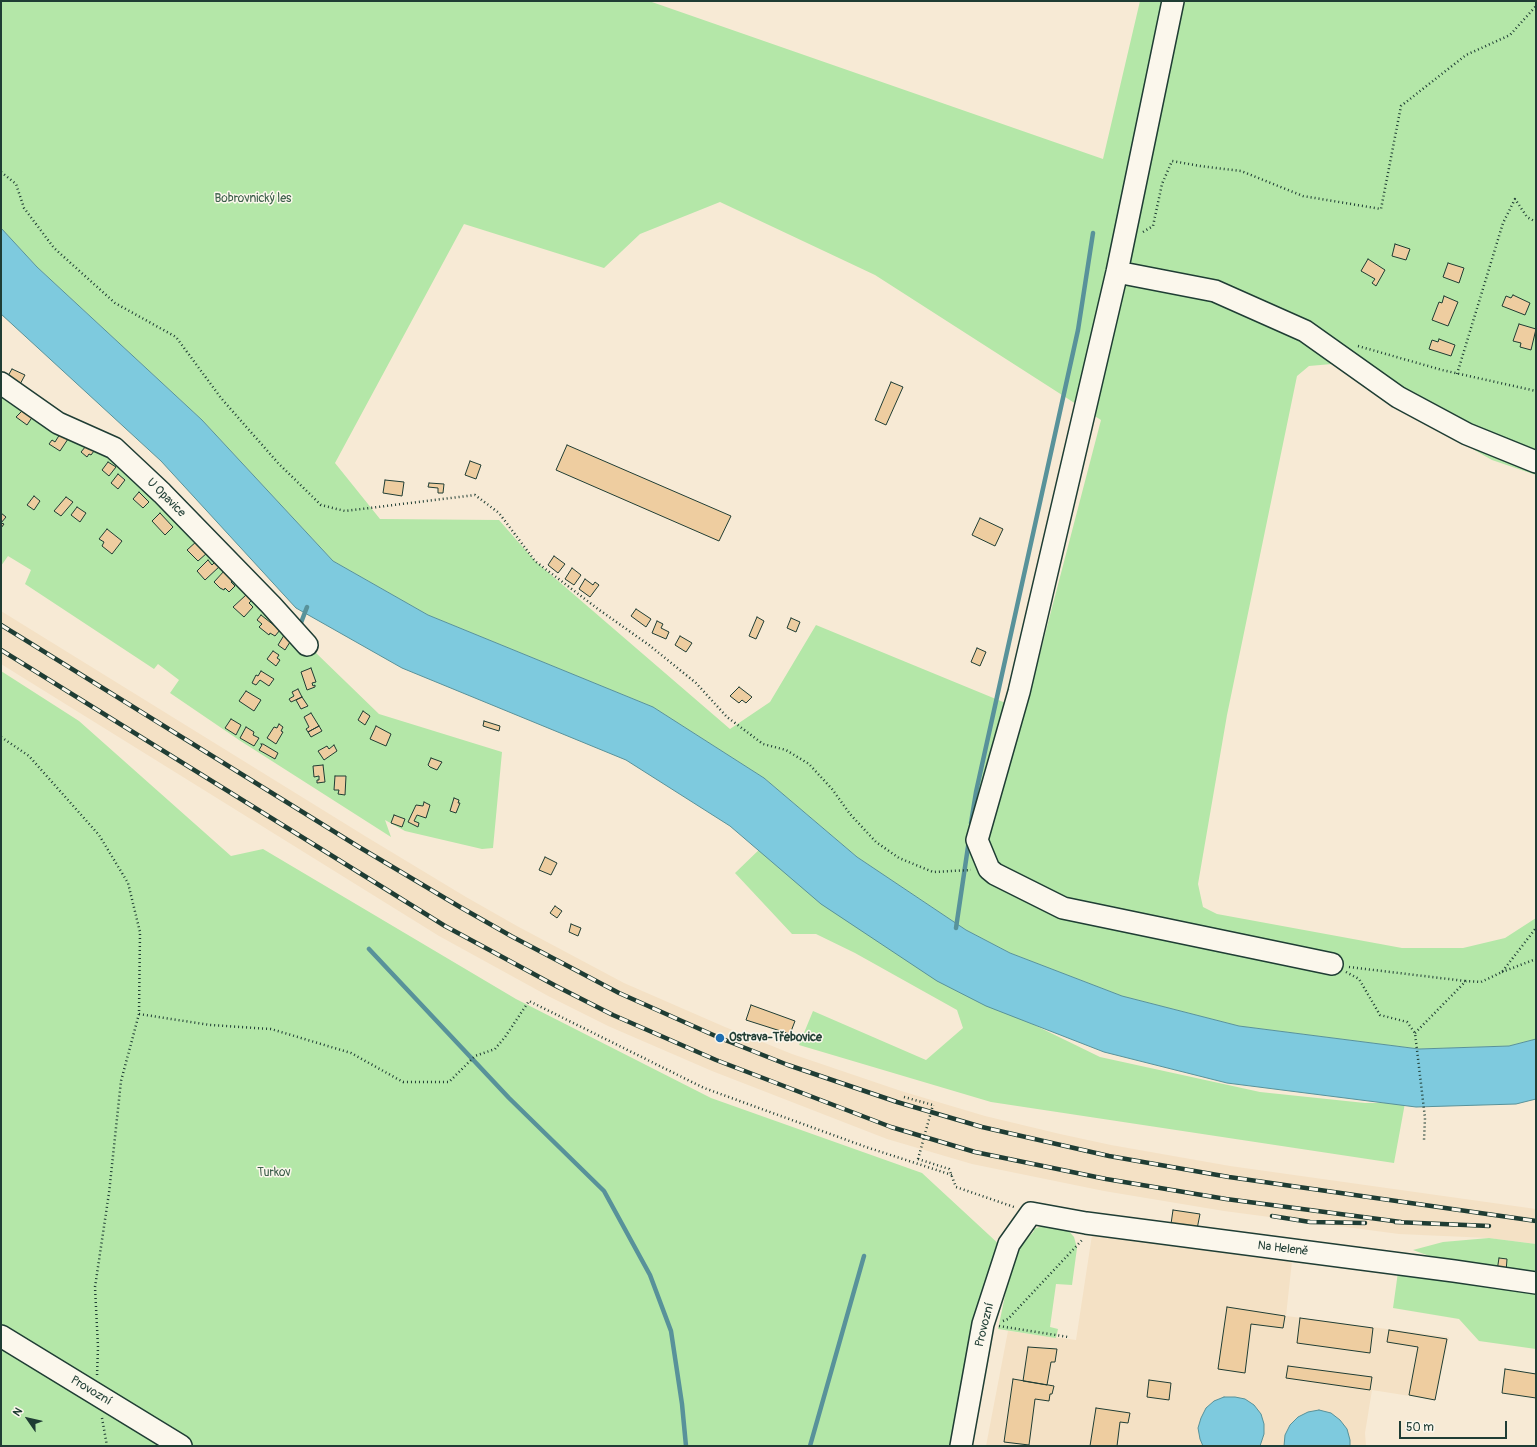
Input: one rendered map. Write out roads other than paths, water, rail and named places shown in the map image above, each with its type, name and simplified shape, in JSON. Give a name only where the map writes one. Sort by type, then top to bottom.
[{"type":"street","points":[[1173,1],[1117,272],[1019,692],[977,840],[989,869],[995,874],[1062,908],[1332,964]]},
{"type":"street","points":[[1117,272],[1215,291],[1305,331],[1398,397],[1467,434],[1536,462]]},
{"type":"street","name":"U Opavice","points":[[1,383],[58,423],[114,448],[168,498],[271,605],[307,645]]},
{"type":"street","name":"Na Heleně","points":[[1031,1213],[1086,1223],[1536,1283]]},
{"type":"street","name":"Provozní","points":[[961,1446],[984,1324],[1009,1244],[1031,1213]]},
{"type":"street","name":"Provozní","points":[[1,1336],[181,1446]]},
{"type":"water","points":[[1,228],[37,267],[202,420],[333,561],[428,615],[653,707],[764,778],[857,857],[966,930],[1010,953],[1122,996],[1239,1026],[1419,1049],[1509,1046],[1536,1039],[1536,1099],[1516,1104],[1416,1107],[1227,1083],[1104,1052],[986,1006],[937,981],[821,904],[730,826],[626,760],[402,668],[296,608],[161,461],[1,314]]},
{"type":"water","points":[[1224,1397],[1245,1399],[1254,1405],[1261,1414],[1264,1424],[1264,1434],[1260,1446],[1203,1446],[1198,1428],[1201,1418],[1206,1408],[1214,1401]]},
{"type":"water","points":[[1319,1410],[1331,1413],[1340,1420],[1347,1429],[1350,1446],[1284,1446],[1285,1435],[1290,1425],[1298,1417],[1308,1412]]},
{"type":"waterway","points":[[971,823],[976,792],[1078,330],[1093,233]]},
{"type":"waterway","points":[[299,628],[307,607]]},
{"type":"waterway","points":[[956,928],[969,840]]},
{"type":"waterway","points":[[369,949],[509,1098],[604,1191],[650,1275],[671,1331],[682,1404],[686,1446]]},
{"type":"waterway","points":[[810,1446],[864,1256]]},
{"type":"railway","points":[[1,625],[359,847],[511,936],[619,993],[720,1038],[788,1065],[897,1102],[982,1127],[1109,1156],[1229,1177],[1536,1221]]},
{"type":"railway","points":[[1,650],[445,926],[613,1015],[716,1060],[891,1127],[975,1152],[1106,1179],[1226,1199],[1401,1222]]},
{"type":"railway","points":[[1272,1216],[1310,1222],[1365,1223]]},
{"type":"railway","points":[[1395,1222],[1489,1226]]},
{"type":"place","name":"Ostrava-Třebovice","points":[[720,1038]]},
{"type":"park label","name":"Bobrovnický les","points":[[253,199]]},
{"type":"park label","name":"Turkov","points":[[274,1173]]}]
